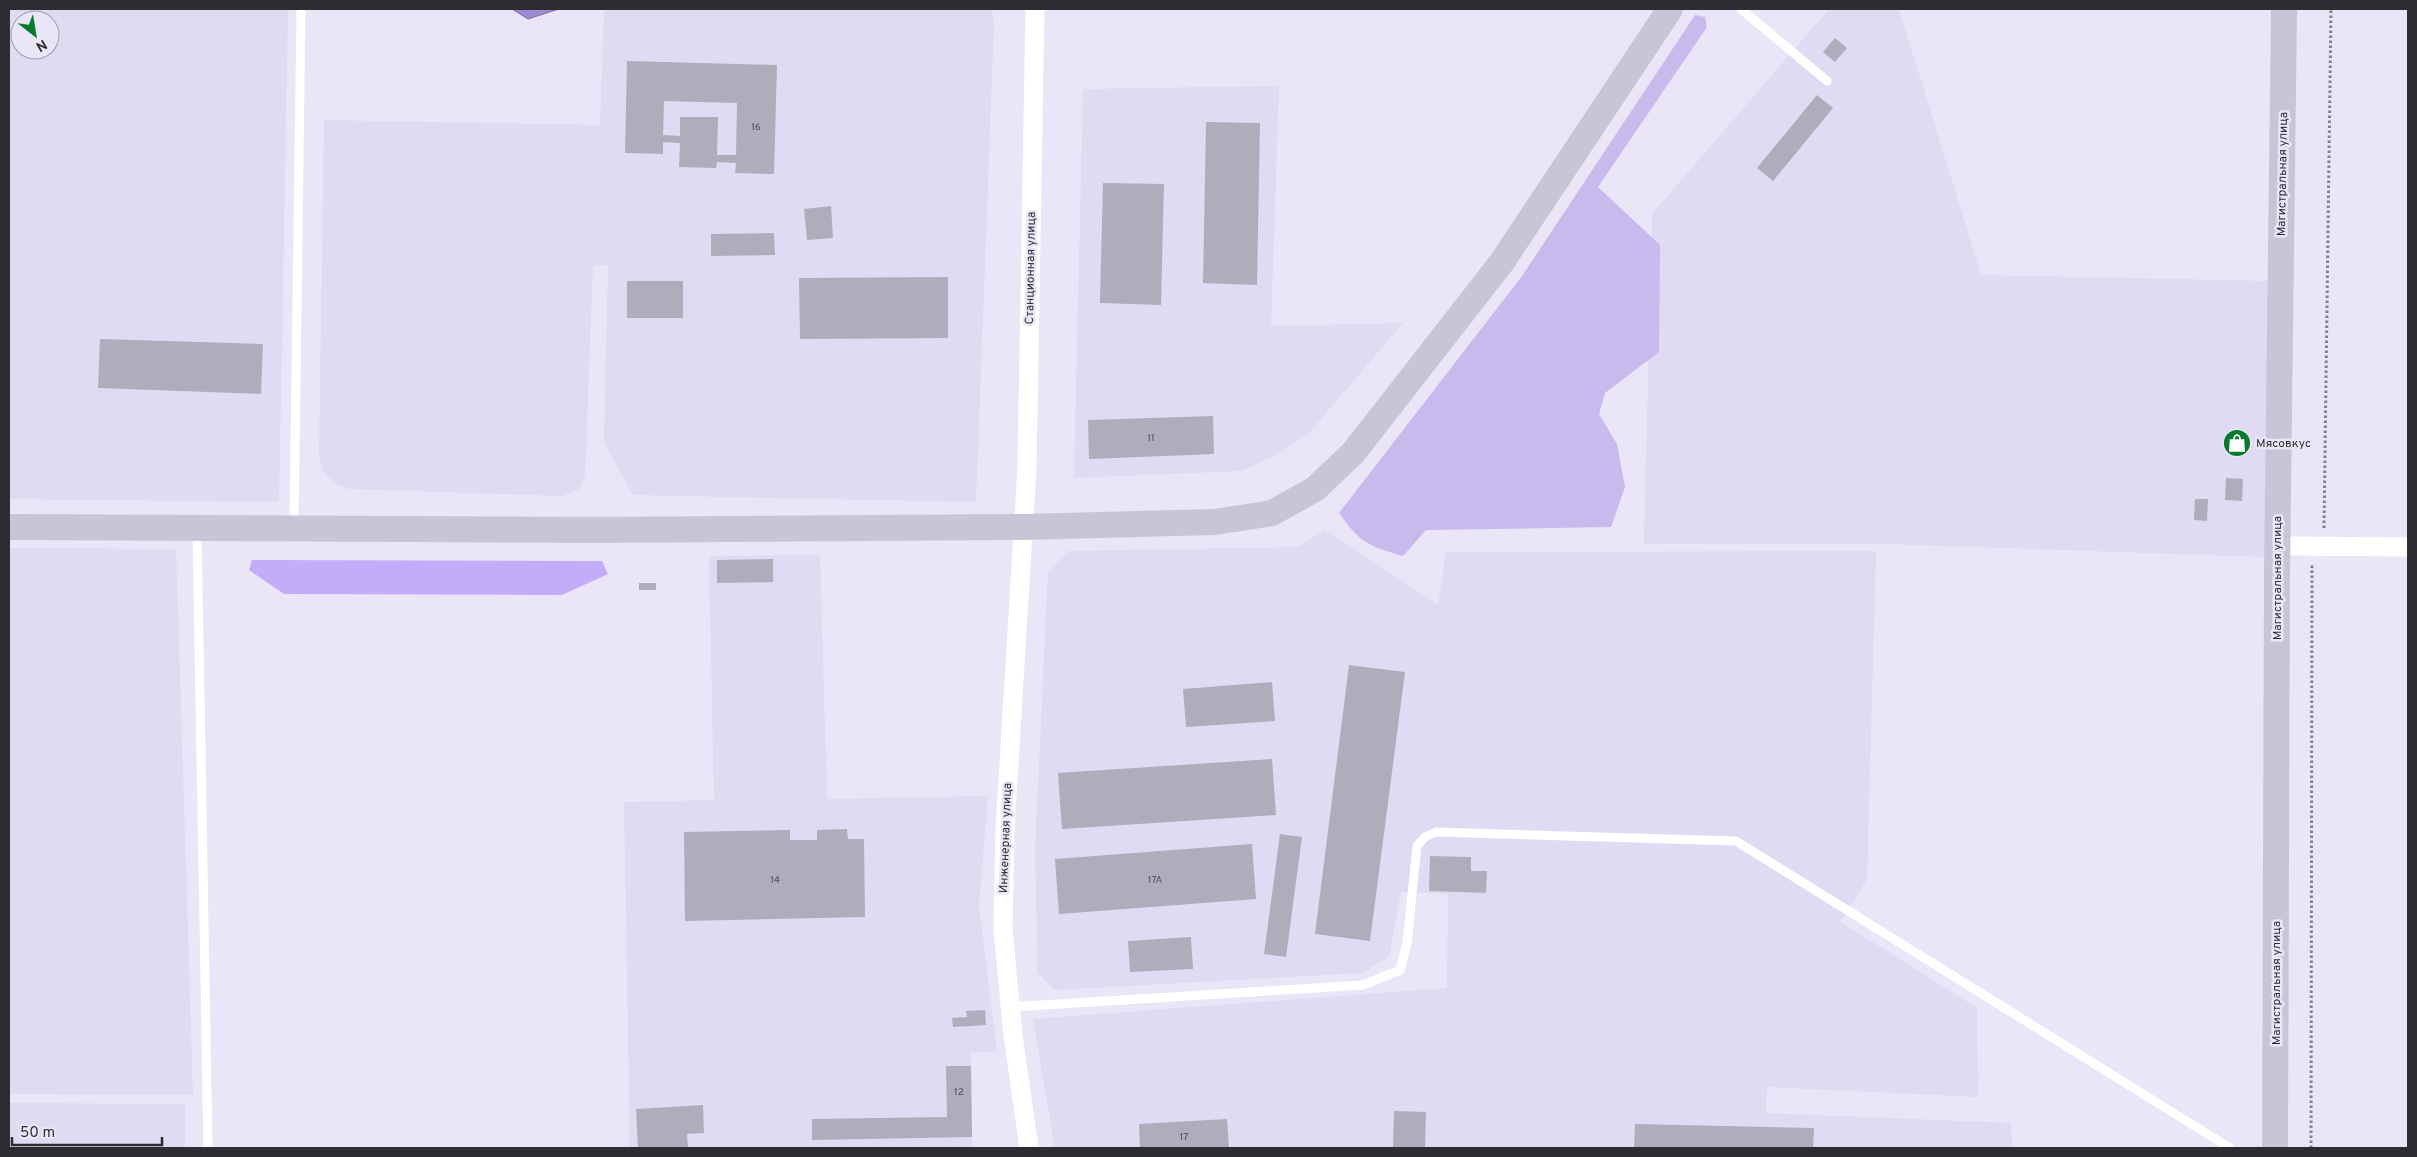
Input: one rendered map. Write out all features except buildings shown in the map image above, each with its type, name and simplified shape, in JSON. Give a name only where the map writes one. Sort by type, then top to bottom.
[{"type":"street","name":"Станционная улица","points":[[1023,527],[1027,457],[1035,9]]},
{"type":"street","points":[[9,527],[643,530],[1023,527],[1215,522],[1272,513],[1315,489],[1353,453],[1502,262],[1670,9]]},
{"type":"street","name":"Магистральная улица","points":[[2275,1148],[2277,546],[2284,9]]},
{"type":"street","name":"Инженерная улица","points":[[1023,527],[1005,829],[1003,929],[1010,1007],[1029,1148]]},
{"type":"street","points":[[2277,546],[2318,548],[2408,547]]},
{"type":"lane","points":[[294,529],[300,9]]},
{"type":"lane","points":[[1741,9],[1827,81]]},
{"type":"lane","points":[[197,528],[208,1148]]},
{"type":"lane","points":[[1010,1007],[1363,985],[1400,970],[1406,943],[1417,846],[1424,837],[1436,832],[1736,841],[2230,1148]]},
{"type":"path","points":[[2311,1148],[2312,564],[2324,530],[2330,9]]},
{"type":"shaded area","points":[[9,9],[288,9],[279,502],[9,499]]},
{"type":"shaded area","points":[[512,9],[559,9],[528,19]]},
{"type":"shaded area","points":[[604,9],[992,9],[994,24],[976,502],[633,495],[604,443],[608,265],[593,266],[585,475],[579,490],[562,496],[349,489],[334,483],[323,471],[319,455],[324,120],[600,125]]},
{"type":"shaded area","points":[[1829,9],[1899,9],[1981,275],[2271,281],[2265,557],[1888,544],[1644,544],[1652,214]]},
{"type":"shaded area","points":[[1695,15],[1705,17],[1707,27],[1598,187],[1660,245],[1659,352],[1605,393],[1599,414],[1617,444],[1625,487],[1611,527],[1426,530],[1403,556],[1366,542],[1353,531],[1339,513],[1522,276]]},
{"type":"shaded area","points":[[1279,86],[1271,326],[1403,323],[1310,432],[1276,455],[1241,471],[1074,478],[1083,89]]},
{"type":"shaded area","points":[[1325,530],[1438,605],[1446,552],[1876,551],[1867,879],[1841,922],[1977,1008],[1978,1097],[1767,1087],[1766,1113],[2011,1123],[2012,1148],[1055,1148],[1033,1019],[1447,988],[1448,894],[1401,892],[1389,956],[1362,973],[1055,990],[1038,973],[1035,851],[1048,572],[1068,551],[1298,547]]},
{"type":"shaded area","points":[[9,548],[176,549],[193,1095],[9,1094]]},
{"type":"shaded area","points":[[820,555],[827,799],[988,796],[979,905],[997,1052],[971,1052],[972,1148],[630,1148],[624,802],[714,800],[709,556]]},
{"type":"shaded area","points":[[252,560],[602,561],[608,574],[562,595],[284,594],[249,570]]},
{"type":"shaded area","points":[[9,1103],[185,1104],[185,1148],[9,1148]]},
{"type":"place","name":"Мясовкус","points":[[2237,443]]}]
